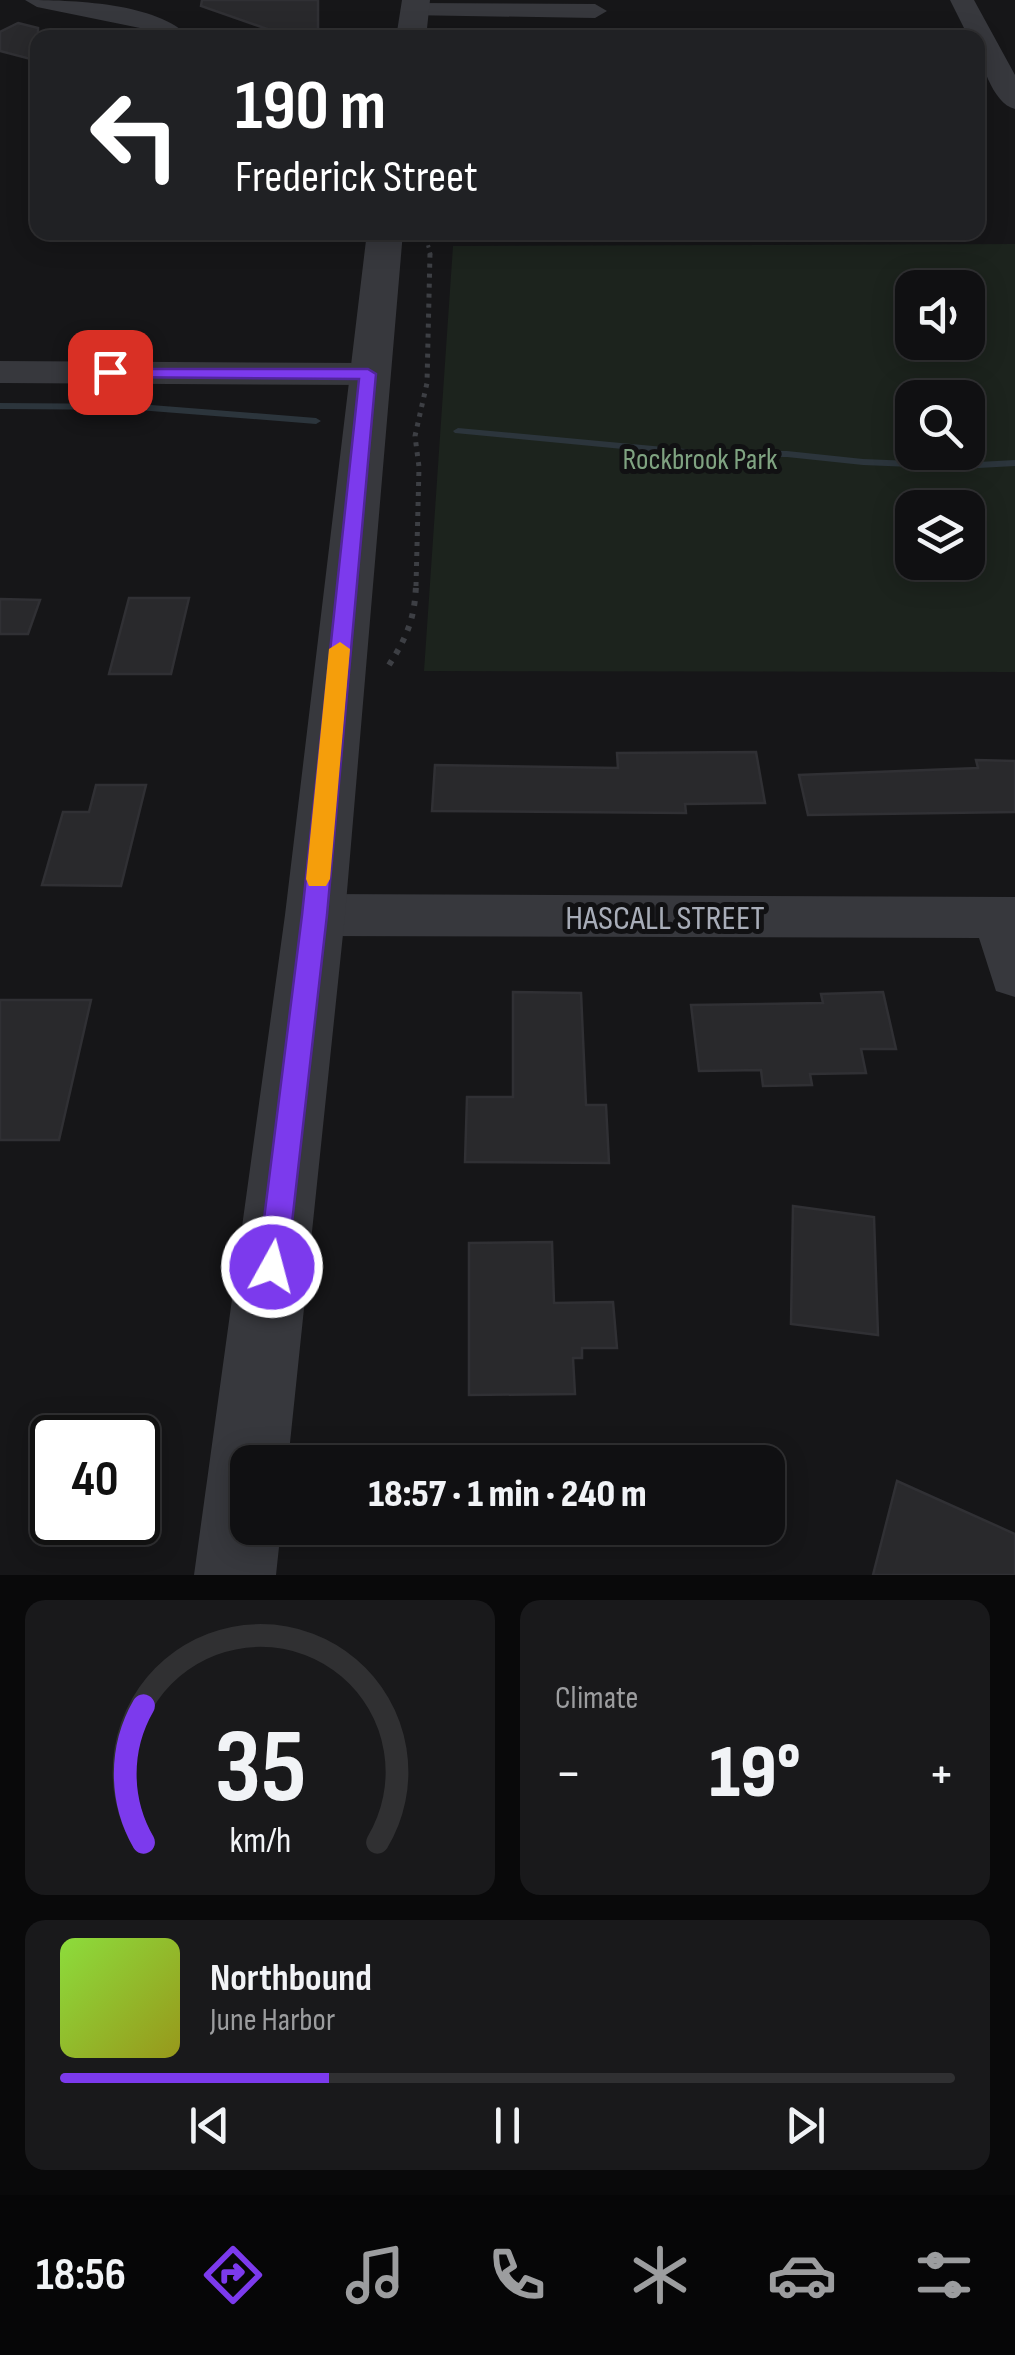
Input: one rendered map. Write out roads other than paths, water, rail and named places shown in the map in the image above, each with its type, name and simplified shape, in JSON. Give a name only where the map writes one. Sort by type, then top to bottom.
[{"type":"street","points":[[36,0],[148,22],[162,30]]},
{"type":"street","points":[[962,0],[977,30]]},
{"type":"street","points":[[414,16],[596,10]]},
{"type":"street","points":[[985,31],[1012,31]]},
{"type":"street","points":[[985,44],[1015,101]]},
{"type":"street","points":[[251,1445],[314,915],[384,240]]},
{"type":"street","points":[[0,372],[368,374]]},
{"type":"street","name":"HASCALL STREET","points":[[314,915],[1008,918]]},
{"type":"street","points":[[1008,918],[1015,974]]},
{"type":"street","points":[[235,1575],[239,1545]]},
{"type":"waterway","points":[[0,406],[138,407],[316,421]]},
{"type":"waterway","points":[[458,431],[696,453],[787,454],[960,466],[1015,463]]},
{"type":"park label","name":"Rockbrook Park","points":[[700,459]]}]
